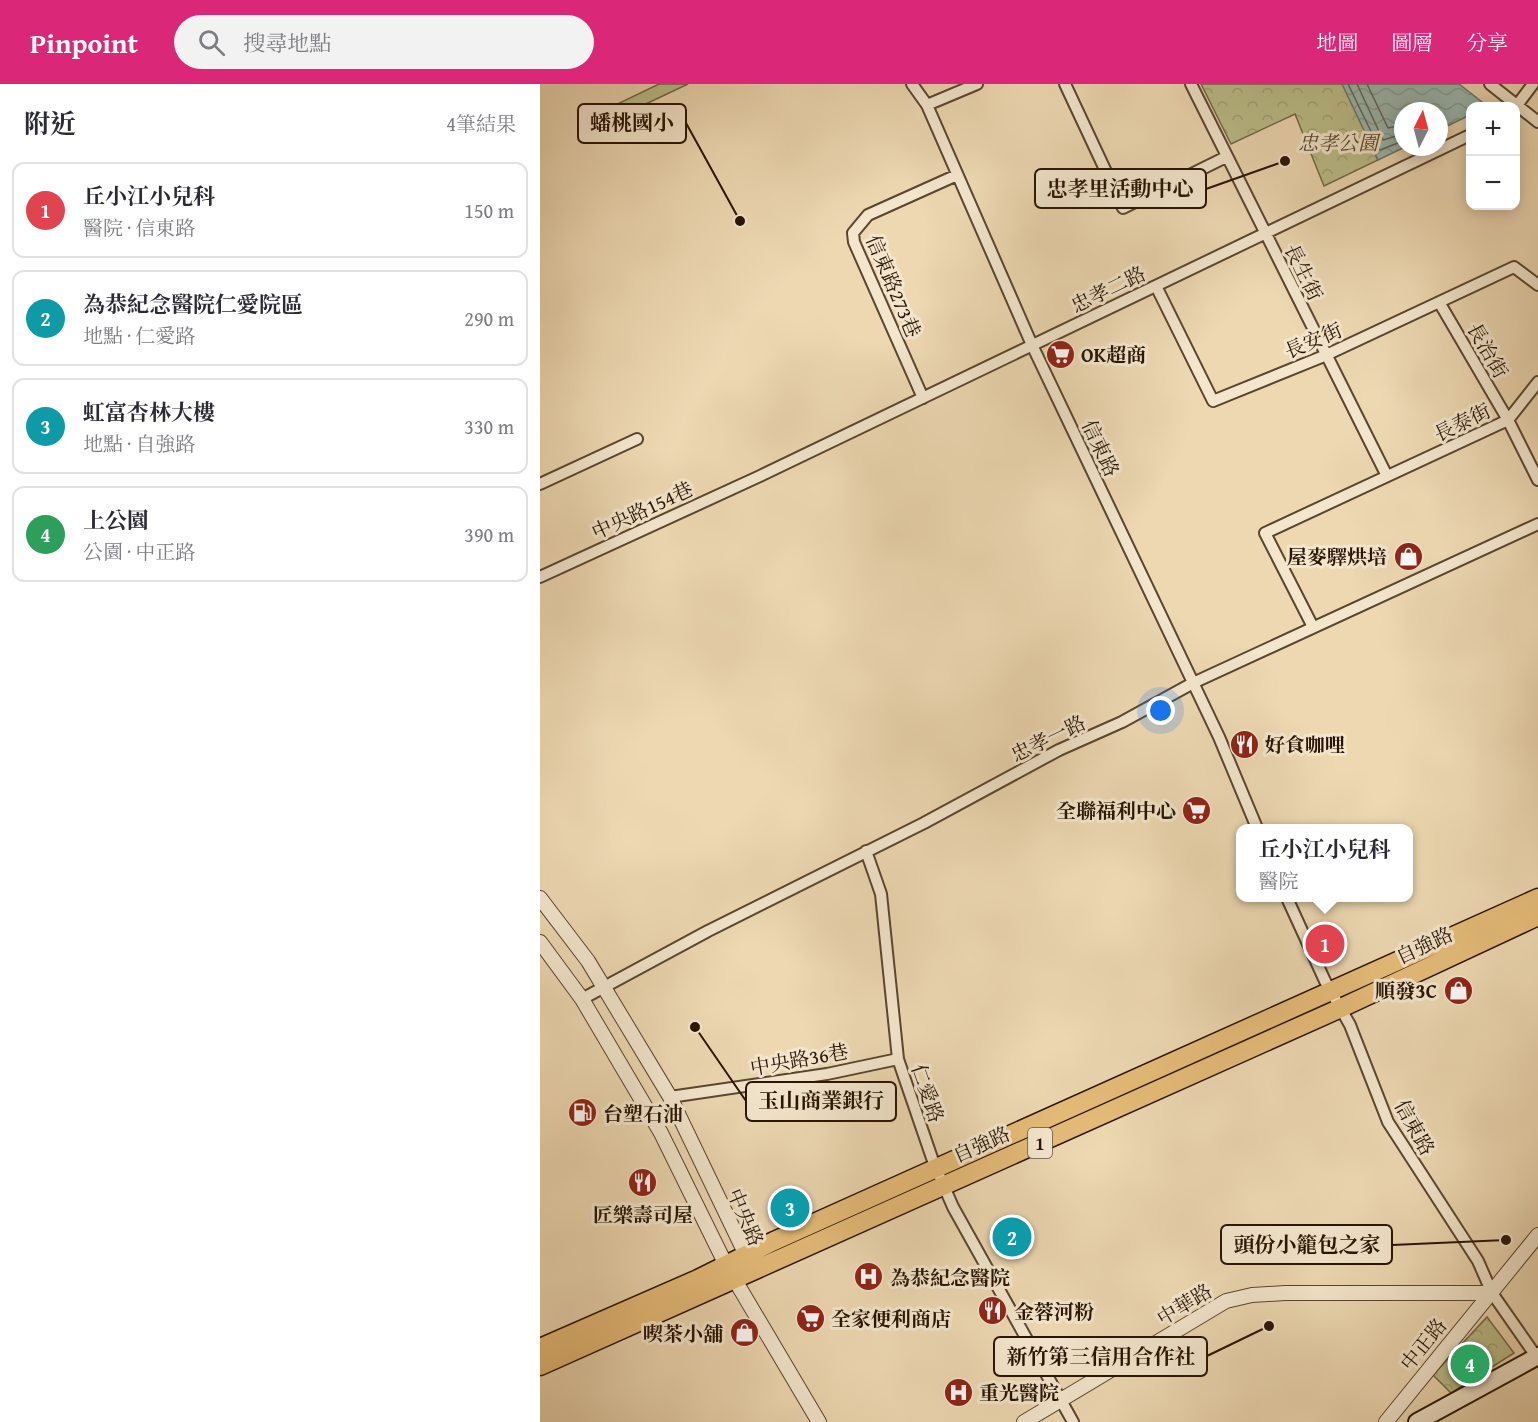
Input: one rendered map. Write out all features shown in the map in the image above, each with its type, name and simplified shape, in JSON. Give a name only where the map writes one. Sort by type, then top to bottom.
[{"type":"main road","name":"自強路","points":[[730,1272],[746,1255],[941,1178],[1331,990],[1538,898]]},
{"type":"main road","name":"自強路","points":[[540,1366],[599,1331],[941,1178],[1341,1008],[1538,916]]},
{"type":"main road","name":"自強路","points":[[540,1348],[599,1331]]},
{"type":"main road","points":[[1417,1422],[1537,1357]]},
{"type":"street","name":"信東路","points":[[912,84],[927,105],[1032,345],[1192,683],[1255,824]]},
{"type":"street","points":[[927,105],[977,84]]},
{"type":"street","points":[[1065,84],[1123,208],[1226,157]]},
{"type":"street","name":"長生街","points":[[1191,84],[1266,233],[1324,356],[1387,476]]},
{"type":"street","points":[[1490,84],[1510,102]]},
{"type":"street","points":[[1520,102],[1533,84]]},
{"type":"street","points":[[1520,110],[1538,122]]},
{"type":"street","name":"忠孝二路","points":[[760,476],[1466,137]]},
{"type":"street","name":"信東路273巷","points":[[923,398],[854,242],[853,233],[868,215],[957,175]]},
{"type":"street","name":"長安街","points":[[1156,286],[1213,401],[1324,356],[1514,267],[1538,285]]},
{"type":"street","name":"長治街","points":[[1439,302],[1508,420],[1538,480]]},
{"type":"street","name":"長泰街","points":[[1312,627],[1265,533],[1508,420],[1538,382]]},
{"type":"street","points":[[540,484],[637,439]]},
{"type":"street","name":"中央路154巷","points":[[540,577],[760,476]]},
{"type":"street","name":"忠孝一路","points":[[582,999],[603,986],[1059,750],[1122,722],[1192,683],[1538,524]]},
{"type":"street","name":"仁愛路","points":[[866,851],[881,894],[897,1059],[953,1207],[1073,1422]]},
{"type":"street","name":"中央路","points":[[540,898],[588,961],[670,1097],[746,1255]]},
{"type":"street","name":"信東路","points":[[1289,902],[1350,1025],[1388,1122],[1478,1261],[1492,1293],[1537,1357]]},
{"type":"street","name":"中央路","points":[[540,942],[582,999],[662,1133],[730,1272],[819,1422]]},
{"type":"street","name":"中央路36巷","points":[[670,1097],[827,1074],[897,1059]]},
{"type":"street","points":[[1492,1293],[1538,1235]]},
{"type":"street","name":"中華路","points":[[1024,1422],[1226,1301],[1252,1295],[1285,1293],[1492,1293]]},
{"type":"street","name":"中正路","points":[[1386,1422],[1492,1293]]},
{"type":"green space","points":[[659,84],[688,84],[614,119],[609,108]]},
{"type":"green space","name":"忠孝公園","points":[[1201,84],[1344,84],[1378,160],[1324,186],[1295,114],[1231,144]]},
{"type":"green space","points":[[1487,1317],[1514,1353],[1451,1393],[1433,1375]]},
{"type":"water","points":[[1342,84],[1459,84],[1482,102],[1466,102],[1466,117],[1448,126],[1448,102],[1394,102],[1394,152],[1378,160]]},
{"type":"place","name":"忠孝里活動中心","points":[[1285,161]]},
{"type":"place","name":"蟠桃國小","points":[[740,221]]},
{"type":"place","name":"OK超商","points":[[1060,354]]},
{"type":"place","name":"屋麥驛烘培","points":[[1408,556]]},
{"type":"place","name":"好食咖哩","points":[[1244,744]]},
{"type":"place","name":"全聯福利中心","points":[[1197,810]]},
{"type":"place","name":"丘小江小兒科","points":[[1325,944]]},
{"type":"place","name":"順發3C","points":[[1458,990]]},
{"type":"place","name":"玉山商業銀行","points":[[695,1027]]},
{"type":"place","name":"台塑石油","points":[[582,1113]]},
{"type":"place","name":"匠樂壽司屋","points":[[643,1183]]},
{"type":"place","name":"虹富杏林大樓","points":[[790,1208]]},
{"type":"place","name":"為恭紀念醫院仁愛院區","points":[[1012,1237]]},
{"type":"place","name":"頭份小籠包之家","points":[[1506,1240]]},
{"type":"place","name":"為恭紀念醫院","points":[[869,1277]]},
{"type":"place","name":"金蓉河粉","points":[[993,1311]]},
{"type":"place","name":"全家便利商店","points":[[810,1318]]},
{"type":"place","name":"新竹第三信用合作社","points":[[1269,1326]]},
{"type":"place","name":"喫茶小舖","points":[[744,1333]]},
{"type":"place","name":"上公園","points":[[1470,1364]]},
{"type":"place","name":"重光醫院","points":[[958,1392]]}]
